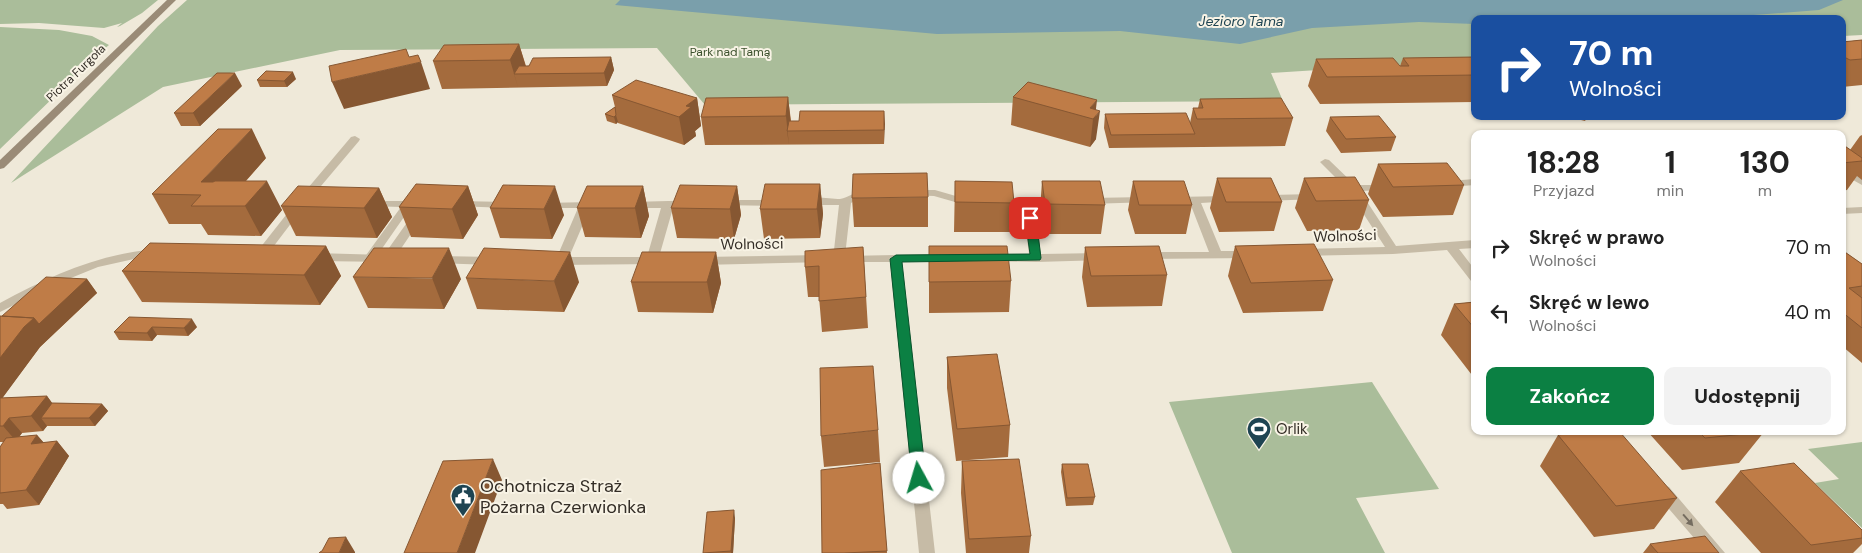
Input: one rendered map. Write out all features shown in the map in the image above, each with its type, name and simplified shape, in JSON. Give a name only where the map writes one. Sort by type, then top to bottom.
[{"type":"main road","name":"Piotra Furgoła","points":[[0,166],[172,0]]},
{"type":"street","points":[[280,256],[255,255],[306,203],[355,139]]},
{"type":"street","points":[[1325,162],[1352,194],[1393,250]]},
{"type":"street","points":[[1846,172],[1862,182]]},
{"type":"street","points":[[1441,184],[1471,182]]},
{"type":"street","points":[[1352,194],[1401,186]]},
{"type":"street","points":[[897,194],[935,193],[967,203],[1327,197]]},
{"type":"street","points":[[622,205],[845,202],[858,194],[878,194]]},
{"type":"street","points":[[1194,200],[1216,255]]},
{"type":"street","points":[[839,259],[845,202]]},
{"type":"street","points":[[1028,202],[1036,258]]},
{"type":"street","points":[[388,259],[426,204]]},
{"type":"street","points":[[445,204],[604,205]]},
{"type":"street","points":[[541,261],[657,261],[668,204]]},
{"type":"street","points":[[560,261],[585,206]]},
{"type":"street","points":[[1846,211],[1862,210]]},
{"type":"street","name":"Wolności","points":[[1291,254],[1471,244]]},
{"type":"street","points":[[1450,246],[1471,273]]},
{"type":"street","points":[[0,308],[63,274],[92,263],[130,255],[169,253]]},
{"type":"street","points":[[1130,256],[1263,254]]},
{"type":"street","points":[[300,256],[406,259]]},
{"type":"street","points":[[976,258],[1112,257]]},
{"type":"street","name":"Wolności","points":[[691,261],[956,258]]},
{"type":"street","points":[[425,259],[501,261]]},
{"type":"street","points":[[896,259],[927,553]]},
{"type":"street","points":[[1654,481],[1717,553]]},
{"type":"lane","points":[[359,204],[408,204],[370,258]]},
{"type":"green space","points":[[0,0],[158,0],[142,13],[120,26],[117,27],[122,23],[104,28],[39,23],[0,24]]},
{"type":"green space","name":"Park nad Tamą","points":[[187,0],[1862,0],[1862,35],[1846,36],[1846,15],[1471,15],[1471,60],[1271,73],[1283,101],[705,105],[657,48],[340,50],[163,87],[11,183],[158,26]]},
{"type":"green space","points":[[0,27],[59,30],[92,36],[109,45],[73,77],[0,149]]},
{"type":"green space","name":"Orlik","points":[[1372,382],[1439,489],[1356,498],[1385,553],[1232,553],[1169,402]]},
{"type":"green space","points":[[1862,442],[1862,528],[1815,483],[1839,479],[1808,449]]},
{"type":"water","name":"Jezioro Tama","points":[[620,0],[1843,0],[1819,10],[1753,15],[1471,15],[1471,24],[1419,22],[1312,28],[1240,44],[1120,31],[937,34],[615,5]]},
{"type":"building","points":[[1862,40],[1862,59],[1850,60],[1846,58],[1846,42]]},
{"type":"building","points":[[519,44],[510,60],[433,61],[444,45]]},
{"type":"building","points":[[406,49],[409,57],[418,55],[421,62],[332,82],[329,66]]},
{"type":"building","points":[[611,57],[604,73],[514,74],[519,66],[529,66],[533,58]]},
{"type":"building","points":[[1471,57],[1471,75],[1327,77],[1316,59],[1393,58],[1400,66],[1409,66],[1403,58]]},
{"type":"building","points":[[266,71],[293,72],[284,81],[257,80]]},
{"type":"building","points":[[217,73],[235,73],[193,113],[174,113]]},
{"type":"building","points":[[636,80],[697,98],[686,106],[691,107],[679,117],[612,95]]},
{"type":"building","points":[[1028,82],[1097,100],[1090,108],[1100,111],[1093,119],[1013,97]]},
{"type":"building","points":[[788,97],[786,116],[701,117],[706,98]]},
{"type":"building","points":[[1281,98],[1293,118],[1197,119],[1193,108],[1203,108],[1200,99]]},
{"type":"building","points":[[615,107],[616,115],[614,117],[605,114]]},
{"type":"building","points":[[800,111],[884,111],[884,130],[787,131],[789,121],[799,121]]},
{"type":"building","points":[[1186,113],[1195,134],[1111,135],[1105,114]]},
{"type":"building","points":[[1379,116],[1396,137],[1346,139],[1330,117]]},
{"type":"building","points":[[218,129],[252,129],[201,182],[267,181],[245,206],[191,206],[201,195],[152,194]]},
{"type":"building","points":[[1846,147],[1862,158],[1862,161],[1846,163]]},
{"type":"building","points":[[1447,163],[1464,185],[1393,187],[1378,164]]},
{"type":"building","points":[[927,173],[928,197],[852,198],[853,174]]},
{"type":"building","points":[[1355,177],[1369,200],[1316,201],[1304,178]]},
{"type":"building","points":[[1217,178],[1271,178],[1282,202],[1226,202]]},
{"type":"building","points":[[955,181],[1012,182],[1014,203],[955,202]]},
{"type":"building","points":[[1042,181],[1100,181],[1105,205],[1045,204]]},
{"type":"building","points":[[1133,181],[1184,181],[1192,205],[1139,205]]},
{"type":"building","points":[[416,184],[468,186],[452,209],[399,207]]},
{"type":"building","points":[[765,184],[820,184],[817,209],[760,209]]},
{"type":"building","points":[[503,185],[555,186],[544,209],[490,208]]},
{"type":"building","points":[[680,185],[737,186],[730,209],[671,208]]},
{"type":"building","points":[[298,186],[379,188],[364,208],[281,206]]},
{"type":"building","points":[[587,186],[643,186],[635,208],[577,208]]},
{"type":"building","points":[[150,243],[326,246],[304,275],[122,271]]},
{"type":"building","points":[[1314,244],[1333,280],[1251,283],[1235,246]]},
{"type":"building","points":[[929,246],[1007,246],[1011,281],[929,282]]},
{"type":"building","points":[[1159,246],[1167,275],[1091,276],[1085,247]]},
{"type":"building","points":[[863,247],[866,297],[819,301],[819,266],[805,267],[805,251]]},
{"type":"building","points":[[374,248],[449,248],[432,278],[353,277]]},
{"type":"building","points":[[484,248],[570,252],[554,281],[466,278]]},
{"type":"building","points":[[642,252],[716,252],[707,282],[631,282]]},
{"type":"building","points":[[1846,253],[1862,264],[1862,286],[1849,288],[1862,298],[1862,328],[1846,315]]},
{"type":"building","points":[[46,277],[87,279],[39,324],[34,318],[2,316]]},
{"type":"building","points":[[1471,302],[1471,324],[1454,304]]},
{"type":"building","points":[[0,316],[34,318],[24,327],[0,358]]},
{"type":"building","points":[[129,317],[192,319],[184,328],[152,327],[147,333],[114,332]]},
{"type":"building","points":[[997,354],[1010,425],[957,429],[947,357]]},
{"type":"building","points":[[873,366],[878,430],[821,436],[820,368]]},
{"type":"building","points":[[47,396],[31,416],[9,418],[3,426],[0,426],[0,398]]},
{"type":"building","points":[[52,403],[102,404],[89,418],[41,418]]},
{"type":"building","points":[[37,435],[31,444],[57,441],[26,490],[0,493],[0,447],[6,438]]},
{"type":"building","points":[[1558,435],[1622,435],[1677,498],[1616,506]]},
{"type":"building","points":[[1702,435],[1734,435],[1705,438]]},
{"type":"building","points":[[493,459],[457,553],[404,553],[443,461]]},
{"type":"building","points":[[1019,459],[1031,536],[969,539],[962,461]]},
{"type":"building","points":[[880,463],[887,551],[822,553],[821,470]]},
{"type":"building","points":[[1794,463],[1862,530],[1862,538],[1811,545],[1740,471]]},
{"type":"building","points":[[1062,464],[1088,464],[1095,497],[1067,498]]},
{"type":"building","points":[[734,510],[731,551],[703,553],[707,512]]},
{"type":"building","points":[[1705,536],[1719,553],[1658,553],[1650,544]]},
{"type":"building","points":[[346,537],[339,553],[319,553],[329,538]]},
{"type":"place","name":"Orlik","points":[[1259,450]]},
{"type":"place","name":"Ochotnicza Straż Pożarna Czerwionka","points":[[463,517]]},
{"type":"route","points":[[919,478],[896,259],[1036,258],[1030,218]]}]
